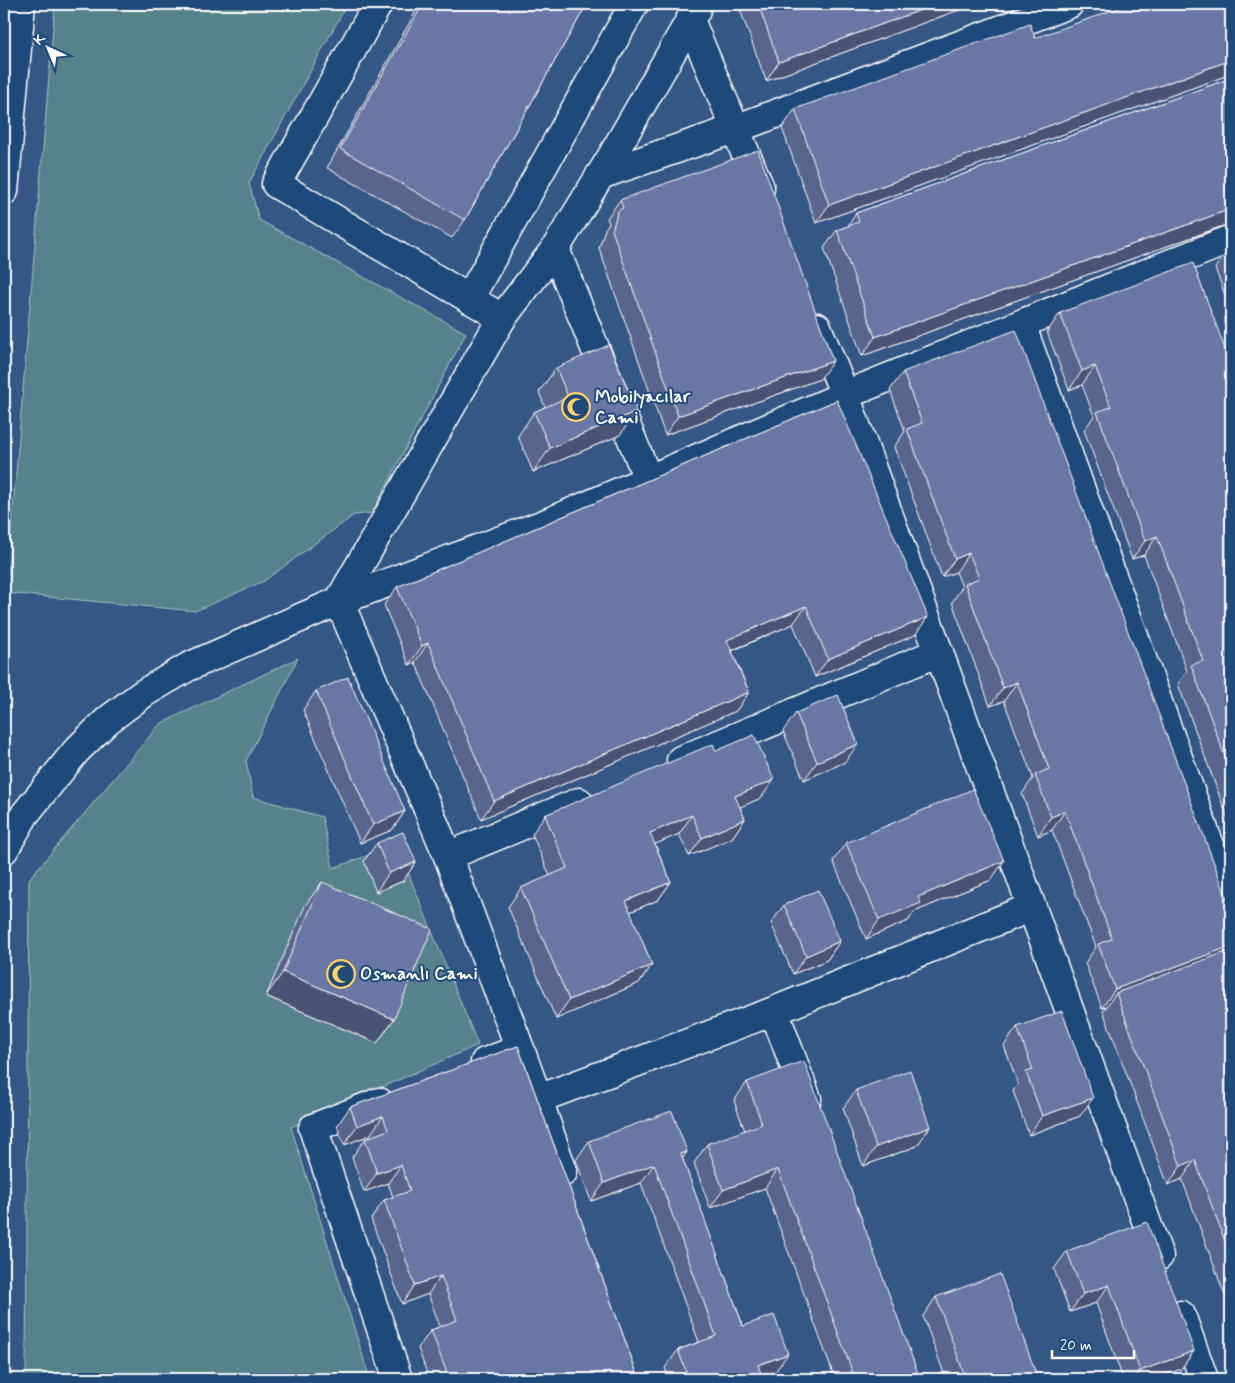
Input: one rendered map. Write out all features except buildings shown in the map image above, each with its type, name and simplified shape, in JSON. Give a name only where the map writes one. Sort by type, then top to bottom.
[{"type":"main road","points":[[4,191],[21,4]]},
{"type":"main road","points":[[378,4],[276,184],[502,318]]},
{"type":"main road","points":[[469,300],[634,4]]},
{"type":"main road","points":[[600,175],[735,129],[1069,4]]},
{"type":"main road","points":[[695,12],[735,129],[769,211]]},
{"type":"main road","points":[[339,600],[502,318],[555,249],[695,12]]},
{"type":"main road","points":[[4,850],[25,814],[77,750],[108,720],[144,693],[188,667],[339,600],[544,524],[844,395],[1231,240]]},
{"type":"main road","points":[[555,249],[648,479]]},
{"type":"main road","points":[[1186,257],[1196,284]]},
{"type":"main road","points":[[807,303],[844,395],[939,652],[1204,1379]]},
{"type":"main road","points":[[1021,324],[1231,904]]},
{"type":"main road","points":[[339,600],[448,856],[520,1049],[570,1192]]},
{"type":"main road","points":[[657,769],[939,652]]},
{"type":"main road","points":[[448,856],[603,792]]},
{"type":"main road","points":[[538,1099],[774,1011],[1032,907]]},
{"type":"main road","points":[[774,1011],[815,1121]]},
{"type":"main road","points":[[466,1069],[520,1049]]},
{"type":"main road","points":[[398,1379],[313,1128],[403,1093]]},
{"type":"green space","points":[[55,4],[347,4],[249,183],[259,220],[466,333],[372,513],[354,515],[264,581],[195,611],[6,593]]},
{"type":"green space","points":[[298,658],[246,761],[253,797],[322,817],[333,868],[397,845],[478,1045],[291,1127],[370,1379],[26,1379],[29,879],[160,724]]},
{"type":"place","name":"Mobilyacılar Cami","points":[[576,407]]},
{"type":"place","name":"Osmanlı Cami","points":[[341,974]]}]
